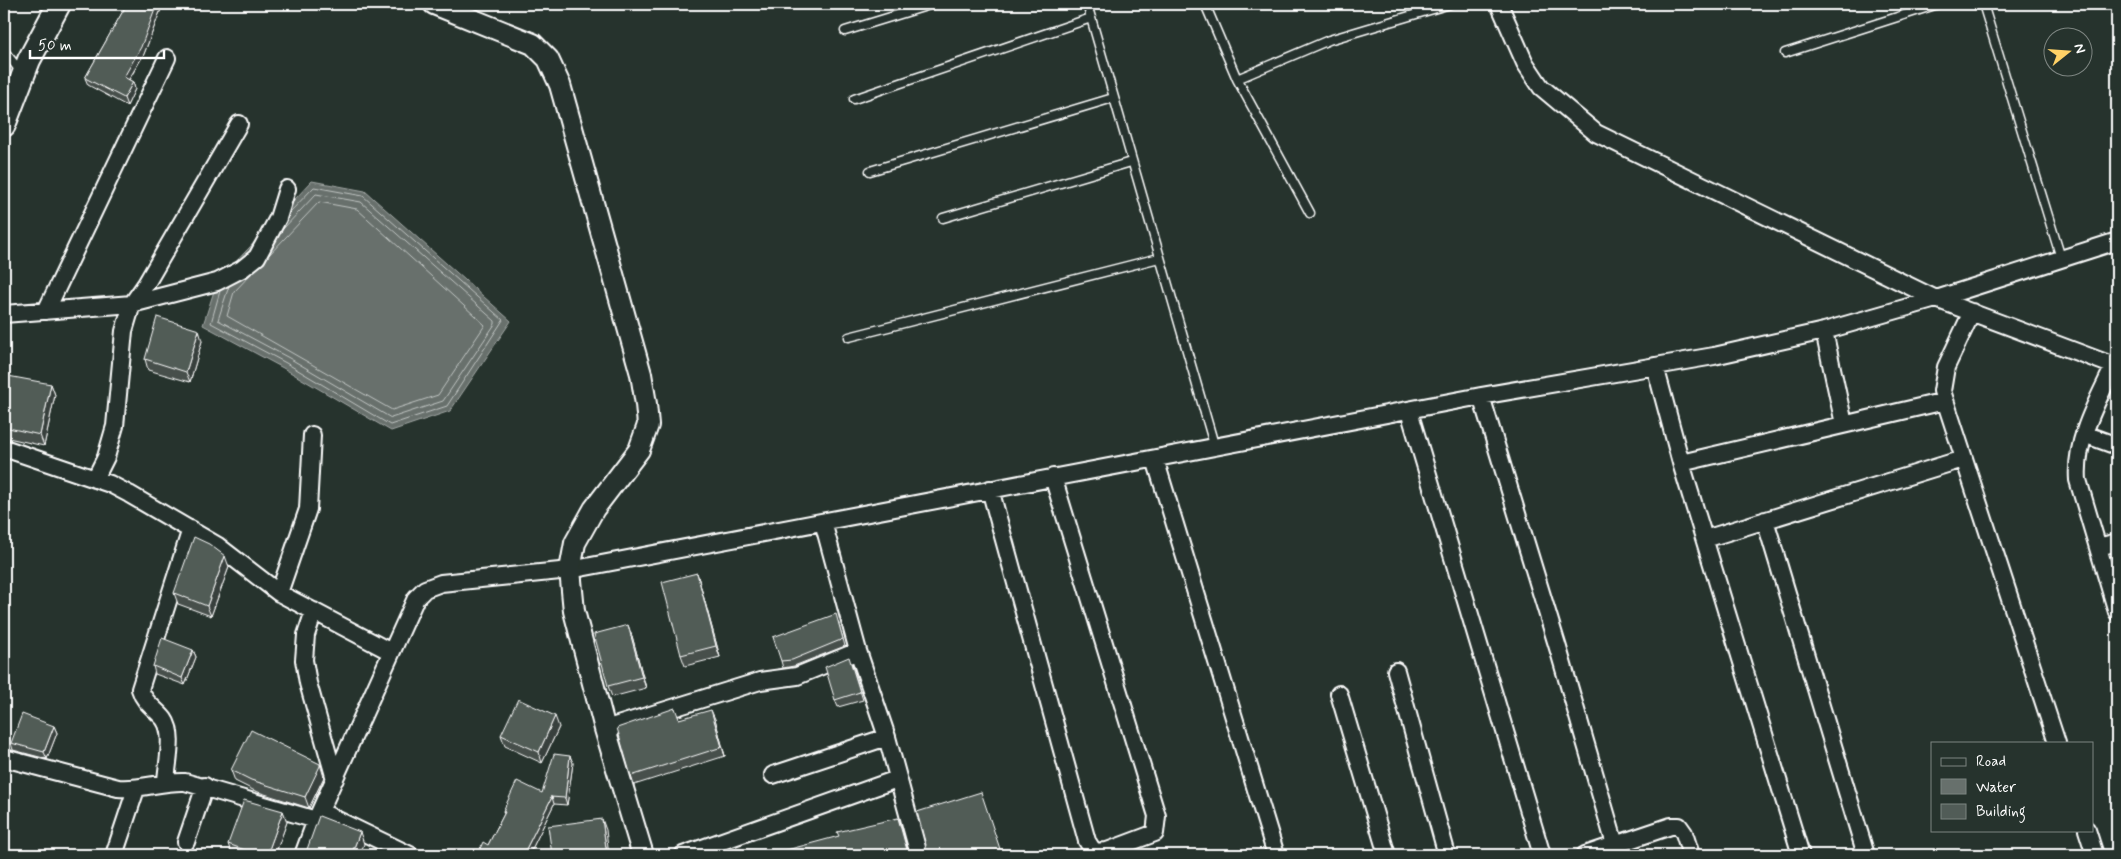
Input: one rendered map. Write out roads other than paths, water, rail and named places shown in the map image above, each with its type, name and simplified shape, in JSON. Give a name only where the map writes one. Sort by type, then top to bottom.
[{"type":"main road","points":[[4,125],[23,74],[59,4]]},
{"type":"street","points":[[434,4],[533,44],[548,58],[560,85],[641,374],[648,425],[642,442],[594,509],[575,543],[570,570],[574,611],[605,729],[643,855]]},
{"type":"street","points":[[1499,4],[1525,64],[1541,88],[1596,132],[1936,299],[2115,366],[2084,434],[2077,462],[2078,480],[2117,612]]},
{"type":"street","points":[[46,311],[168,58]]},
{"type":"street","points":[[95,479],[106,458],[115,426],[124,332],[132,304],[146,284],[239,124]]},
{"type":"street","points":[[4,314],[132,304],[217,282],[242,269],[257,257],[278,218],[287,189]]},
{"type":"street","points":[[303,855],[318,816],[416,598],[425,589],[441,583],[570,570],[990,488],[1215,448],[1481,396],[1714,356],[1824,331],[1936,299],[2117,241]]},
{"type":"street","points":[[1972,312],[1946,367],[1942,391],[2057,742]]},
{"type":"street","points":[[1824,331],[1844,424]]},
{"type":"street","points":[[1655,366],[1681,463],[1800,855]]},
{"type":"street","points":[[1481,396],[1558,648],[1617,851]]},
{"type":"street","points":[[1681,463],[1945,401]]},
{"type":"street","points":[[1409,411],[1542,855]]},
{"type":"street","points":[[279,593],[308,509],[312,434]]},
{"type":"street","points":[[2084,434],[2117,446]]},
{"type":"street","points":[[4,448],[95,479],[129,494],[191,528],[218,546],[279,593],[391,652]]},
{"type":"street","points":[[1155,459],[1276,855]]},
{"type":"street","points":[[1705,539],[1963,459]]},
{"type":"street","points":[[990,488],[1087,841],[1094,852],[1107,851],[1155,833],[1157,816],[1053,477]]},
{"type":"street","points":[[1765,520],[1866,855]]},
{"type":"street","points":[[823,522],[858,651],[887,737],[919,855]]},
{"type":"street","points":[[166,781],[169,734],[167,725],[143,698],[140,689],[191,528]]},
{"type":"street","points":[[2099,547],[2117,542]]},
{"type":"street","points":[[314,611],[306,635],[304,660],[308,683],[335,779]]},
{"type":"street","points":[[605,729],[760,681],[797,676],[858,651]]},
{"type":"street","points":[[1396,671],[1447,855]]},
{"type":"street","points":[[1340,694],[1386,855]]},
{"type":"street","points":[[773,775],[887,737]]},
{"type":"street","points":[[4,758],[118,788],[136,789],[166,781],[205,786],[318,816],[410,855]]},
{"type":"street","points":[[683,855],[708,851],[897,779]]},
{"type":"street","points":[[186,842],[205,786]]},
{"type":"street","points":[[114,855],[136,789]]},
{"type":"street","points":[[1585,855],[1617,851],[1671,826],[1679,826],[1684,833],[1691,855]]},
{"type":"street","points":[[2088,832],[2095,855]]},
{"type":"lane","points":[[846,32],[934,4]]},
{"type":"lane","points":[[1087,4],[1215,448]]},
{"type":"lane","points":[[1205,4],[1237,79],[1310,213]]},
{"type":"lane","points":[[1237,79],[1329,40],[1450,4]]},
{"type":"lane","points":[[1785,53],[1938,4]]},
{"type":"lane","points":[[1983,4],[2061,258]]},
{"type":"lane","points":[[854,99],[1091,18]]},
{"type":"lane","points":[[4,51],[23,74]]},
{"type":"lane","points":[[870,171],[1113,98]]},
{"type":"lane","points":[[943,218],[1131,162]]},
{"type":"lane","points":[[849,337],[1159,258]]},
{"type":"water","points":[[312,181],[365,191],[511,321],[450,411],[391,431],[283,368],[203,325],[217,282]]}]
